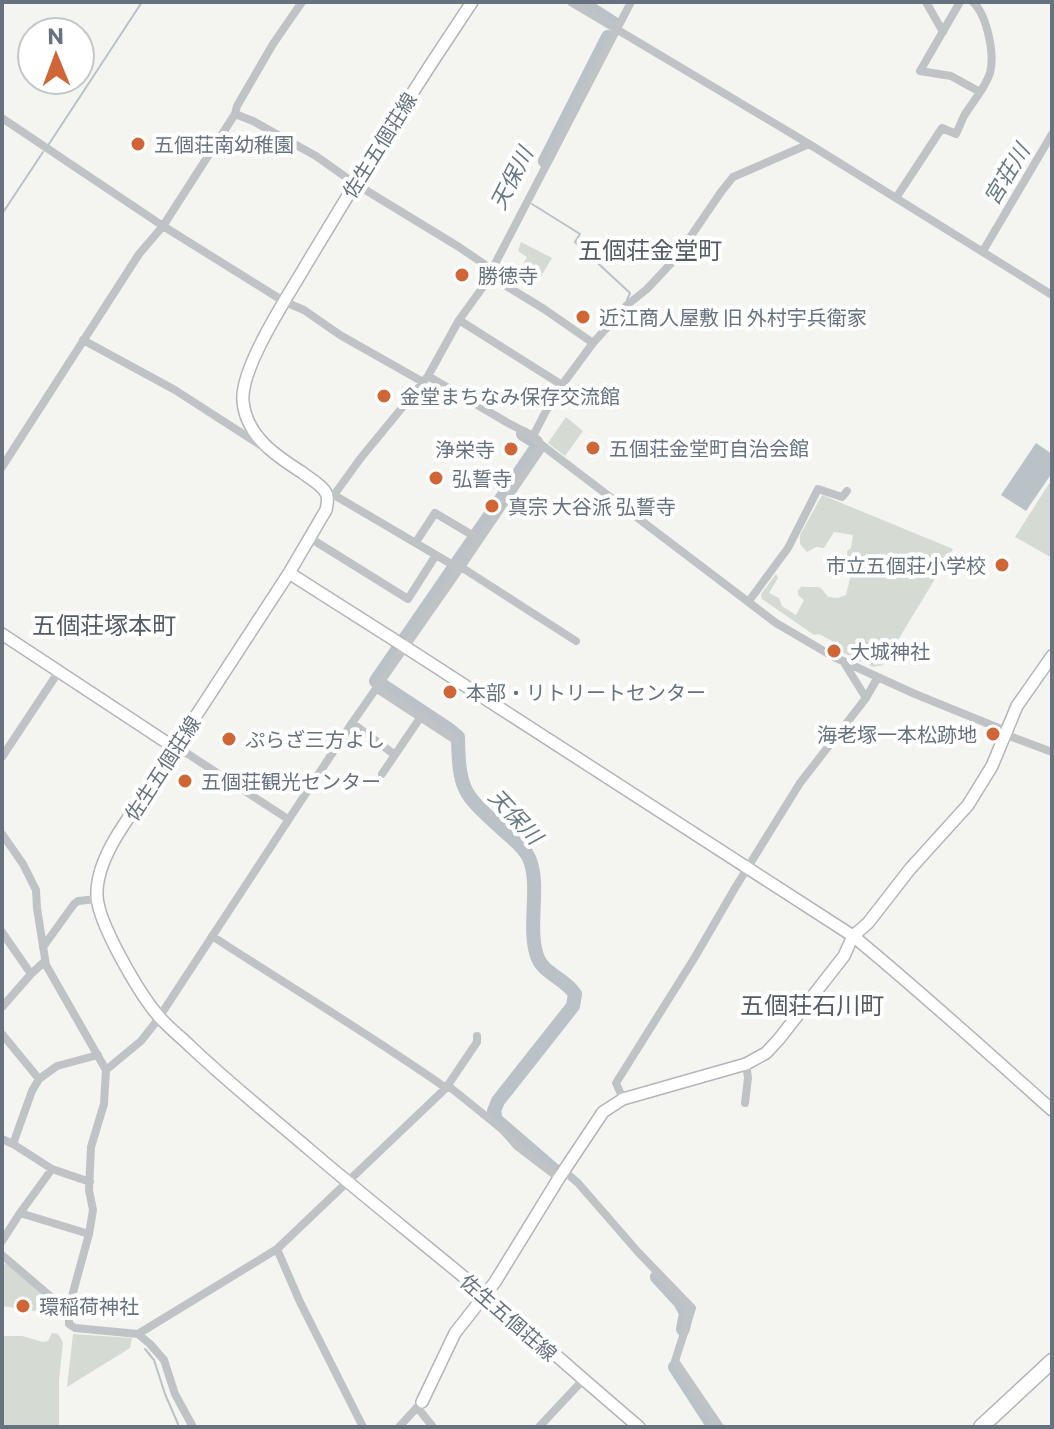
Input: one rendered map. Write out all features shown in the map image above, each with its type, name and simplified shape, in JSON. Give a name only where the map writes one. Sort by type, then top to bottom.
[{"type":"highway","points":[[981,1427],[1052,1361]]},
{"type":"street","points":[[2,467],[139,254],[163,226],[302,2]]},
{"type":"street","name":"佐生五個荘線","points":[[472,2],[354,183],[248,369],[243,400],[248,421],[259,438],[271,452],[331,495],[326,510],[289,573],[105,858],[98,876],[97,899],[109,935],[159,1017],[206,1061],[639,1427]]},
{"type":"street","points":[[571,2],[809,144],[1052,295]]},
{"type":"street","points":[[576,641],[457,566],[331,495],[426,379],[489,270],[631,2]]},
{"type":"street","points":[[926,2],[943,32]]},
{"type":"street","points":[[960,2],[920,71],[951,76],[980,92]]},
{"type":"street","points":[[896,198],[942,128],[956,134],[990,74],[987,28],[980,9],[973,2]]},
{"type":"street","points":[[235,114],[316,156],[354,183],[437,232],[591,342]]},
{"type":"street","points":[[2,118],[163,226],[285,302],[304,310],[340,335],[533,436],[776,623],[843,661],[1052,752]]},
{"type":"street","points":[[983,251],[1052,134]]},
{"type":"street","points":[[533,436],[561,385],[591,342],[676,258],[733,177],[809,144]]},
{"type":"street","points":[[459,320],[561,385]]},
{"type":"street","points":[[83,340],[175,390],[271,452]]},
{"type":"street","points":[[106,1070],[141,1041],[159,1017],[403,645],[543,446]]},
{"type":"street","points":[[749,601],[788,548],[818,489],[842,497],[847,491]]},
{"type":"street","points":[[416,542],[435,513],[476,538]]},
{"type":"street","points":[[310,538],[408,599],[436,555]]},
{"type":"street","points":[[289,573],[853,936],[1052,1110]]},
{"type":"street","points":[[2,634],[288,819]]},
{"type":"street","points":[[399,1427],[420,1405],[455,1333],[495,1282],[603,1112],[623,1099],[746,1064],[766,1053],[844,956],[853,936],[868,923],[910,869],[968,805],[985,780],[1017,706],[1052,656]]},
{"type":"street","points":[[843,661],[866,698]]},
{"type":"street","points":[[2,757],[59,671]]},
{"type":"street","points":[[623,1099],[616,1083],[800,783],[866,698],[878,677]]},
{"type":"street","points":[[379,685],[420,718],[455,740]]},
{"type":"street","points":[[382,774],[420,718]]},
{"type":"street","points":[[352,723],[395,755]]},
{"type":"street","points":[[2,834],[36,890],[46,965],[106,1070],[104,1104],[91,1147],[93,1210],[69,1307],[69,1324],[75,1328],[138,1334],[164,1360],[175,1394],[193,1427]]},
{"type":"street","points":[[43,947],[74,904],[97,899]]},
{"type":"street","points":[[2,932],[31,974]]},
{"type":"street","points":[[212,936],[395,1052],[446,1088],[451,1088],[503,1130],[517,1146],[578,1183],[692,1308],[675,1361],[720,1427]]},
{"type":"street","points":[[2,1007],[45,961]]},
{"type":"street","points":[[2,1034],[39,1079]]},
{"type":"street","points":[[138,1334],[277,1249],[446,1088],[477,1042],[477,1036]]},
{"type":"street","points":[[13,1144],[39,1079],[57,1066],[98,1055]]},
{"type":"street","points":[[745,1103],[746,1064]]},
{"type":"street","points":[[2,1139],[52,1169],[90,1182]]},
{"type":"street","points":[[2,1241],[52,1169]]},
{"type":"street","points":[[20,1213],[89,1234]]},
{"type":"street","points":[[277,1249],[363,1427]]},
{"type":"street","points":[[2,1255],[50,1296],[69,1307]]},
{"type":"street","points":[[539,1427],[583,1380]]},
{"type":"street","points":[[420,1405],[433,1427]]},
{"type":"shaded area","points":[[521,242],[552,258],[538,281],[521,273],[519,276],[516,274],[518,264],[522,266],[527,257],[518,251]]},
{"type":"shaded area","points":[[566,417],[583,431],[565,456],[548,443]]},
{"type":"shaded area","points":[[1036,443],[1052,454],[1052,473],[1026,511],[1001,495]]},
{"type":"shaded area","points":[[1052,479],[1052,558],[1015,537]]},
{"type":"shaded area","points":[[822,495],[953,549],[883,665],[873,667],[833,648],[832,641],[819,634],[814,635],[762,599],[761,594],[776,574],[778,578],[769,593],[779,598],[782,606],[796,615],[804,600],[798,595],[802,586],[820,588],[828,597],[846,595],[850,573],[847,551],[851,548],[853,535],[834,532],[824,548],[816,547],[807,552],[800,544],[800,535]]},
{"type":"shaded area","points":[[6,1263],[61,1305],[59,1315],[2,1306],[2,1266]]},
{"type":"shaded area","points":[[52,1333],[58,1334],[63,1342],[59,1427],[2,1427],[2,1336],[22,1336],[43,1342],[48,1341]]},
{"type":"shaded area","points":[[73,1334],[132,1338],[130,1348],[67,1387]]},
{"type":"waterway","points":[[47,147],[142,2]]},
{"type":"waterway","name":"天保川","points":[[580,2],[613,23]]},
{"type":"waterway","name":"天保川","points":[[545,161],[608,37]]},
{"type":"waterway","points":[[2,214],[43,152]]},
{"type":"waterway","points":[[532,204],[580,234],[575,242],[630,293],[627,300]]},
{"type":"waterway","points":[[600,329],[614,313]]},
{"type":"waterway","name":"天保川","points":[[523,434],[536,442],[537,447],[376,681],[458,737],[460,770],[466,791],[529,858],[534,880],[533,932],[537,956],[544,967],[575,994],[573,1006],[498,1101],[494,1111],[496,1120],[554,1170]]},
{"type":"waterway","name":"天保川","points":[[657,1277],[686,1313],[683,1329]]},
{"type":"waterway","points":[[145,1349],[154,1360],[178,1424]]},
{"type":"waterway","name":"天保川","points":[[675,1367],[714,1427]]},
{"type":"place","name":"五個荘南幼稚園","points":[[138,144]]},
{"type":"place","name":"勝徳寺","points":[[462,275]]},
{"type":"place","name":"近江商人屋敷 旧 外村宇兵衛家","points":[[583,317]]},
{"type":"place","name":"金堂まちなみ保存交流館","points":[[384,396]]},
{"type":"place","name":"五個荘金堂町自治会館","points":[[593,448]]},
{"type":"place","name":"浄栄寺","points":[[511,449]]},
{"type":"place","name":"弘誓寺","points":[[436,478]]},
{"type":"place","name":"真宗 大谷派 弘誓寺","points":[[492,506]]},
{"type":"place","name":"市立五個荘小学校","points":[[1002,565]]},
{"type":"place","name":"大城神社","points":[[834,651]]},
{"type":"place","name":"本部・リトリートセンター","points":[[450,692]]},
{"type":"place","name":"海老塚一本松跡地","points":[[993,734]]},
{"type":"place","name":"ぷらざ三方よし","points":[[229,739]]},
{"type":"place","name":"五個荘観光センター","points":[[185,781]]},
{"type":"place","name":"環稲荷神社","points":[[23,1306]]},
{"type":"district","name":"五個荘金堂町","points":[[650,249]]},
{"type":"district","name":"五個荘塚本町","points":[[104,624]]},
{"type":"district","name":"五個荘石川町","points":[[812,1004]]},
{"type":"water label","name":"宮荘川","points":[[1006,174]]}]
